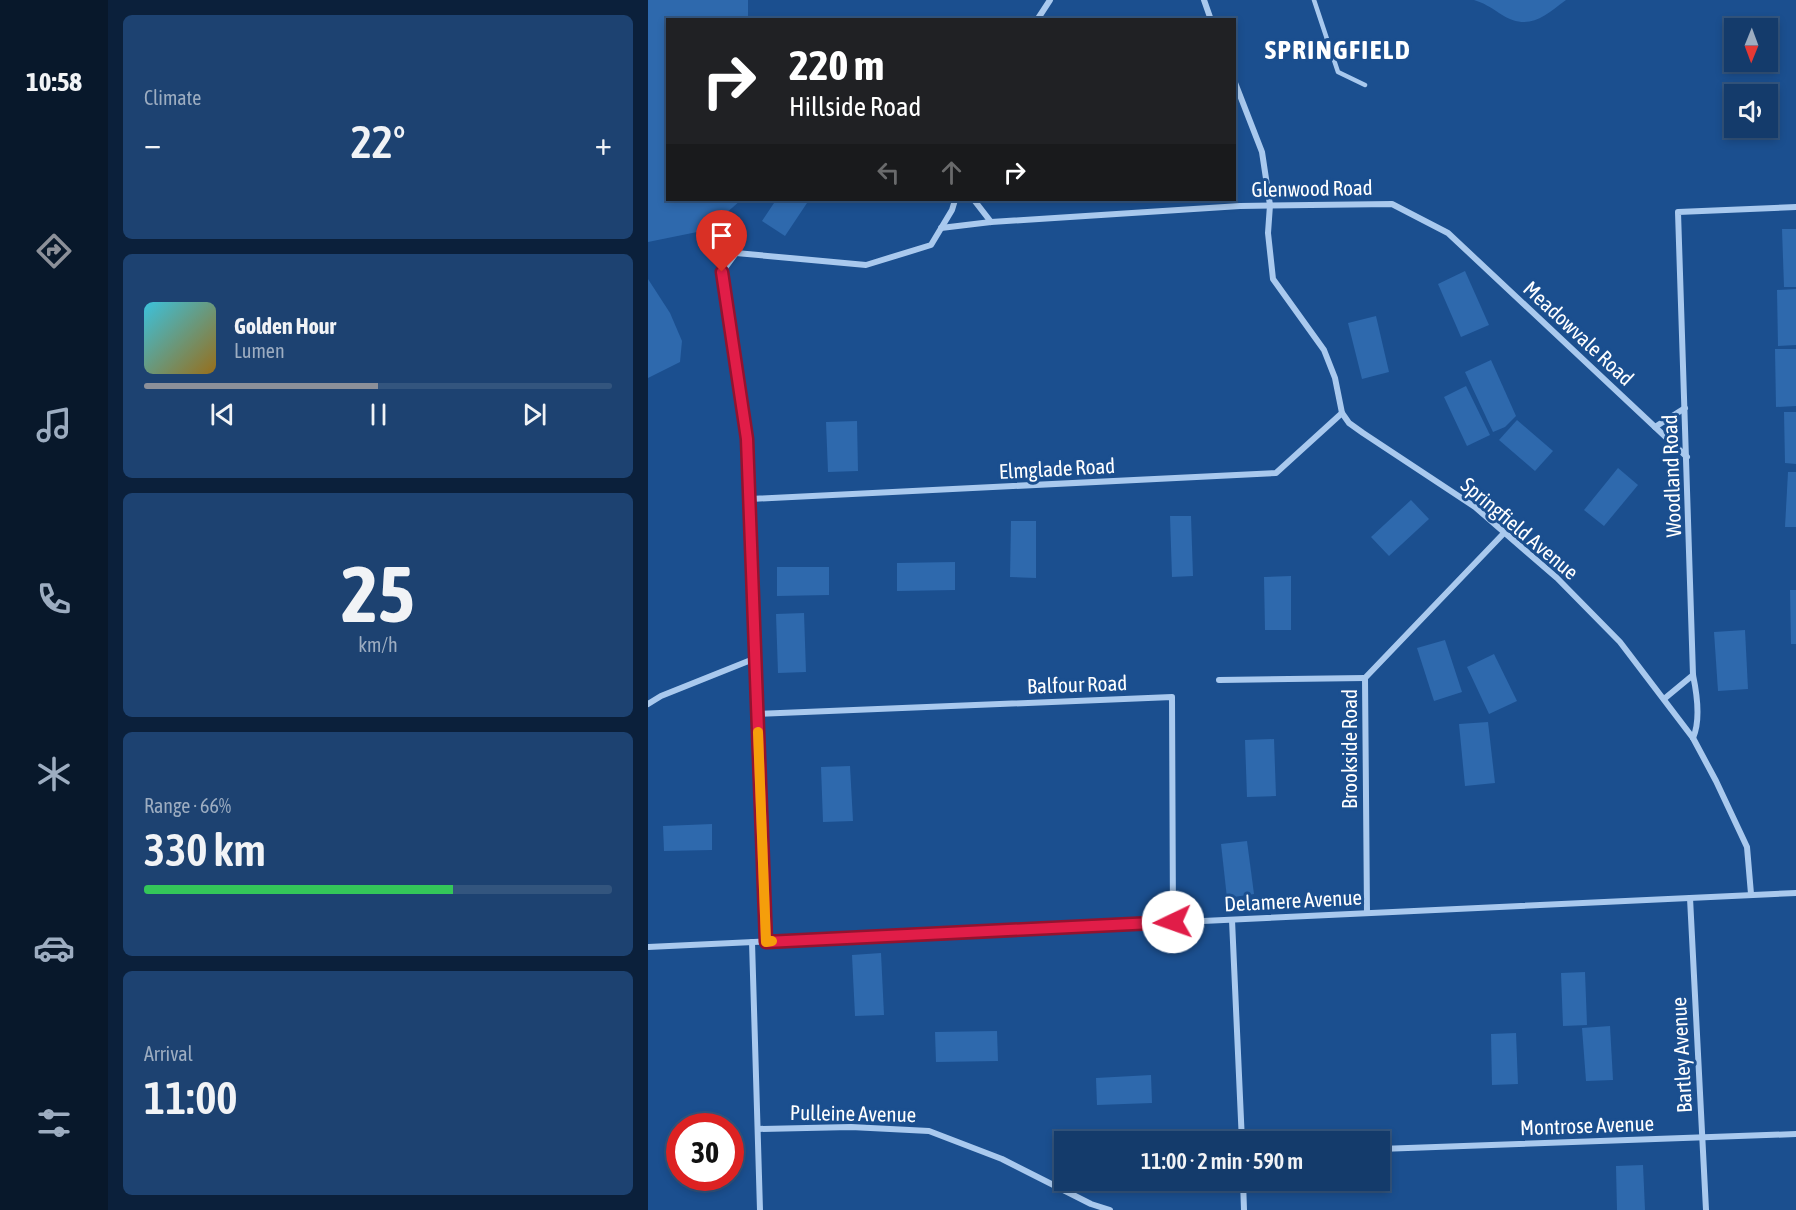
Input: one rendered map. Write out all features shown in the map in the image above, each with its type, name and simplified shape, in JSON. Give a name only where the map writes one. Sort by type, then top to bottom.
[{"type":"street","points":[[1038,18],[1050,0]]},
{"type":"street","points":[[1204,0],[1210,18]]},
{"type":"street","points":[[1236,85],[1262,152],[1270,206],[1268,233],[1272,279],[1324,350],[1335,378],[1342,413]]},
{"type":"street","points":[[766,942],[751,499],[747,439],[722,272],[736,253],[866,265],[931,245],[952,210],[955,201]]},
{"type":"street","points":[[975,201],[991,222]]},
{"type":"street","name":"Glenwood Road","points":[[941,228],[991,222],[1270,206],[1392,204],[1448,233]]},
{"type":"street","name":"Woodland Road","points":[[1693,738],[1696,722],[1696,690],[1693,675],[1678,212],[1796,207]]},
{"type":"street","name":"Meadowvale Road","points":[[1448,233],[1687,457]]},
{"type":"street","points":[[1655,427],[1685,408]]},
{"type":"street","name":"Elmglade Road","points":[[751,499],[1276,473],[1342,413]]},
{"type":"street","name":"Springfield Avenue","points":[[1342,413],[1349,423],[1363,433],[1475,507],[1557,578],[1600,621],[1637,663],[1693,738],[1731,811],[1747,847],[1751,894]]},
{"type":"street","name":"Brookside Road","points":[[1367,913],[1365,678],[1504,533]]},
{"type":"street","points":[[648,704],[661,696],[756,658]]},
{"type":"street","points":[[1664,699],[1693,675]]},
{"type":"street","points":[[1219,680],[1365,678]]},
{"type":"street","name":"Balfour Road","points":[[758,714],[1172,697],[1173,922]]},
{"type":"street","name":"Delamere Avenue","points":[[648,947],[1796,892]]},
{"type":"street","name":"Bartley Avenue","points":[[1690,898],[1706,1210]]},
{"type":"street","points":[[1232,920],[1242,1131]]},
{"type":"street","points":[[752,942],[760,1210]]},
{"type":"street","name":"Pulleine Avenue","points":[[758,1129],[851,1127],[929,1131],[1002,1159],[1090,1204],[1110,1210]]},
{"type":"street","name":"Montrose Avenue","points":[[1390,1149],[1796,1134]]},
{"type":"street","points":[[1244,1191],[1244,1210]]},
{"type":"lane","points":[[1314,0],[1338,72],[1365,85]]},
{"type":"shaded area","points":[[648,0],[748,0],[748,18],[666,18],[666,201],[740,201],[707,230],[648,242]]},
{"type":"shaded area","points":[[1474,0],[1566,0],[1542,17],[1527,22],[1518,22]]},
{"type":"shaded area","points":[[775,201],[808,201],[785,236],[762,221]]},
{"type":"shaded area","points":[[1782,229],[1796,229],[1796,287],[1784,287]]},
{"type":"shaded area","points":[[1465,271],[1489,325],[1461,337],[1438,284]]},
{"type":"shaded area","points":[[648,279],[670,313],[682,341],[680,362],[648,378]]},
{"type":"shaded area","points":[[1796,289],[1796,345],[1778,346],[1777,290]]},
{"type":"shaded area","points":[[1376,316],[1389,372],[1362,379],[1348,323]]},
{"type":"shaded area","points":[[1775,349],[1796,349],[1796,406],[1776,407]]},
{"type":"shaded area","points":[[1491,360],[1516,416],[1505,427],[1493,432],[1465,372]]},
{"type":"shaded area","points":[[1466,386],[1490,435],[1467,446],[1444,397]]},
{"type":"shaded area","points":[[1784,412],[1796,412],[1796,464],[1785,463]]},
{"type":"shaded area","points":[[1517,420],[1553,451],[1535,471],[1499,440]]},
{"type":"shaded area","points":[[857,421],[858,471],[828,472],[826,422]]},
{"type":"shaded area","points":[[1618,468],[1638,485],[1604,526],[1584,510]]},
{"type":"shaded area","points":[[1788,472],[1796,472],[1796,527],[1785,527]]},
{"type":"shaded area","points":[[1411,500],[1429,519],[1389,556],[1371,537]]},
{"type":"shaded area","points":[[1170,516],[1191,516],[1193,576],[1172,577]]},
{"type":"shaded area","points":[[1011,521],[1036,521],[1036,578],[1010,577]]},
{"type":"shaded area","points":[[955,562],[955,590],[897,591],[897,563]]},
{"type":"shaded area","points":[[777,567],[829,567],[829,595],[777,596]]},
{"type":"shaded area","points":[[1291,576],[1291,630],[1265,630],[1264,577]]},
{"type":"shaded area","points":[[1790,590],[1796,590],[1796,644],[1791,644]]},
{"type":"shaded area","points":[[804,613],[806,672],[778,673],[776,614]]},
{"type":"shaded area","points":[[1745,630],[1748,689],[1718,691],[1714,632]]},
{"type":"shaded area","points":[[1445,640],[1462,692],[1434,701],[1417,648]]},
{"type":"shaded area","points":[[1494,654],[1517,701],[1489,714],[1467,667]]},
{"type":"shaded area","points":[[1488,722],[1495,783],[1465,786],[1459,724]]},
{"type":"shaded area","points":[[1274,739],[1276,796],[1247,797],[1245,740]]},
{"type":"shaded area","points":[[850,766],[853,821],[823,822],[821,767]]},
{"type":"shaded area","points":[[712,824],[712,850],[664,851],[663,826]]},
{"type":"shaded area","points":[[1247,841],[1254,894],[1227,898],[1221,844]]},
{"type":"shaded area","points":[[881,953],[884,1015],[855,1016],[852,955]]},
{"type":"shaded area","points":[[1585,972],[1587,1025],[1563,1026],[1561,973]]},
{"type":"shaded area","points":[[1610,1026],[1613,1080],[1586,1081],[1582,1028]]},
{"type":"shaded area","points":[[997,1031],[998,1061],[936,1062],[935,1032]]},
{"type":"shaded area","points":[[1516,1033],[1518,1084],[1492,1085],[1491,1034]]},
{"type":"shaded area","points":[[1151,1075],[1152,1103],[1097,1105],[1096,1078]]},
{"type":"shaded area","points":[[1643,1165],[1645,1210],[1617,1210],[1616,1166]]},
{"type":"slow traffic","points":[[758,732],[766,942],[772,941]]},
{"type":"district","name":"SPRINGFIELD","points":[[1338,49]]},
{"type":"route","points":[[722,272],[747,439],[751,499],[766,942],[1173,922]]}]
